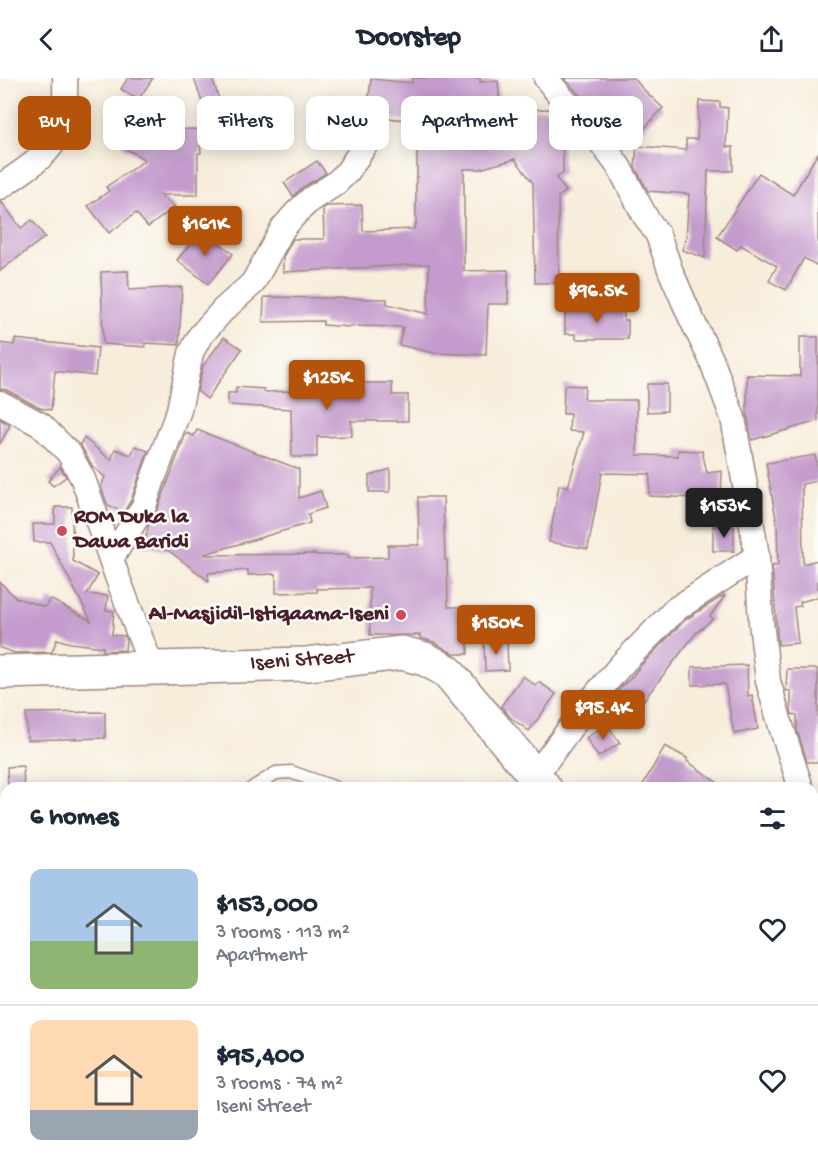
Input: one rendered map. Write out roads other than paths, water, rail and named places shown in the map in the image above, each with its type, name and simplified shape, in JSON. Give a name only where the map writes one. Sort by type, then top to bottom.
[{"type":"street","points":[[0,187],[41,159],[55,142],[61,128],[64,111],[65,78]]},
{"type":"street","points":[[546,78],[606,148],[658,235],[671,272],[711,359],[733,418],[757,556],[761,622],[768,681],[799,782]]},
{"type":"street","points":[[111,559],[144,506],[179,410],[191,353],[200,336],[223,310],[253,283],[283,228],[311,199],[335,184],[348,171],[362,150]]},
{"type":"street","points":[[0,403],[41,425],[69,453],[83,479],[152,668]]},
{"type":"street","points":[[540,782],[587,705],[621,665],[676,609],[757,556]]},
{"type":"street","name":"Iseni Street","points":[[0,672],[307,664],[402,653],[425,659],[447,671],[540,782]]},
{"type":"lane","points":[[262,782],[276,773],[291,772],[319,782]]},
{"type":"place","name":"ROM Duka la Dawa Baridi","points":[[62,531]]},
{"type":"place","name":"Al-Masjidil-Istiqaama-Iseni","points":[[401,615]]}]
